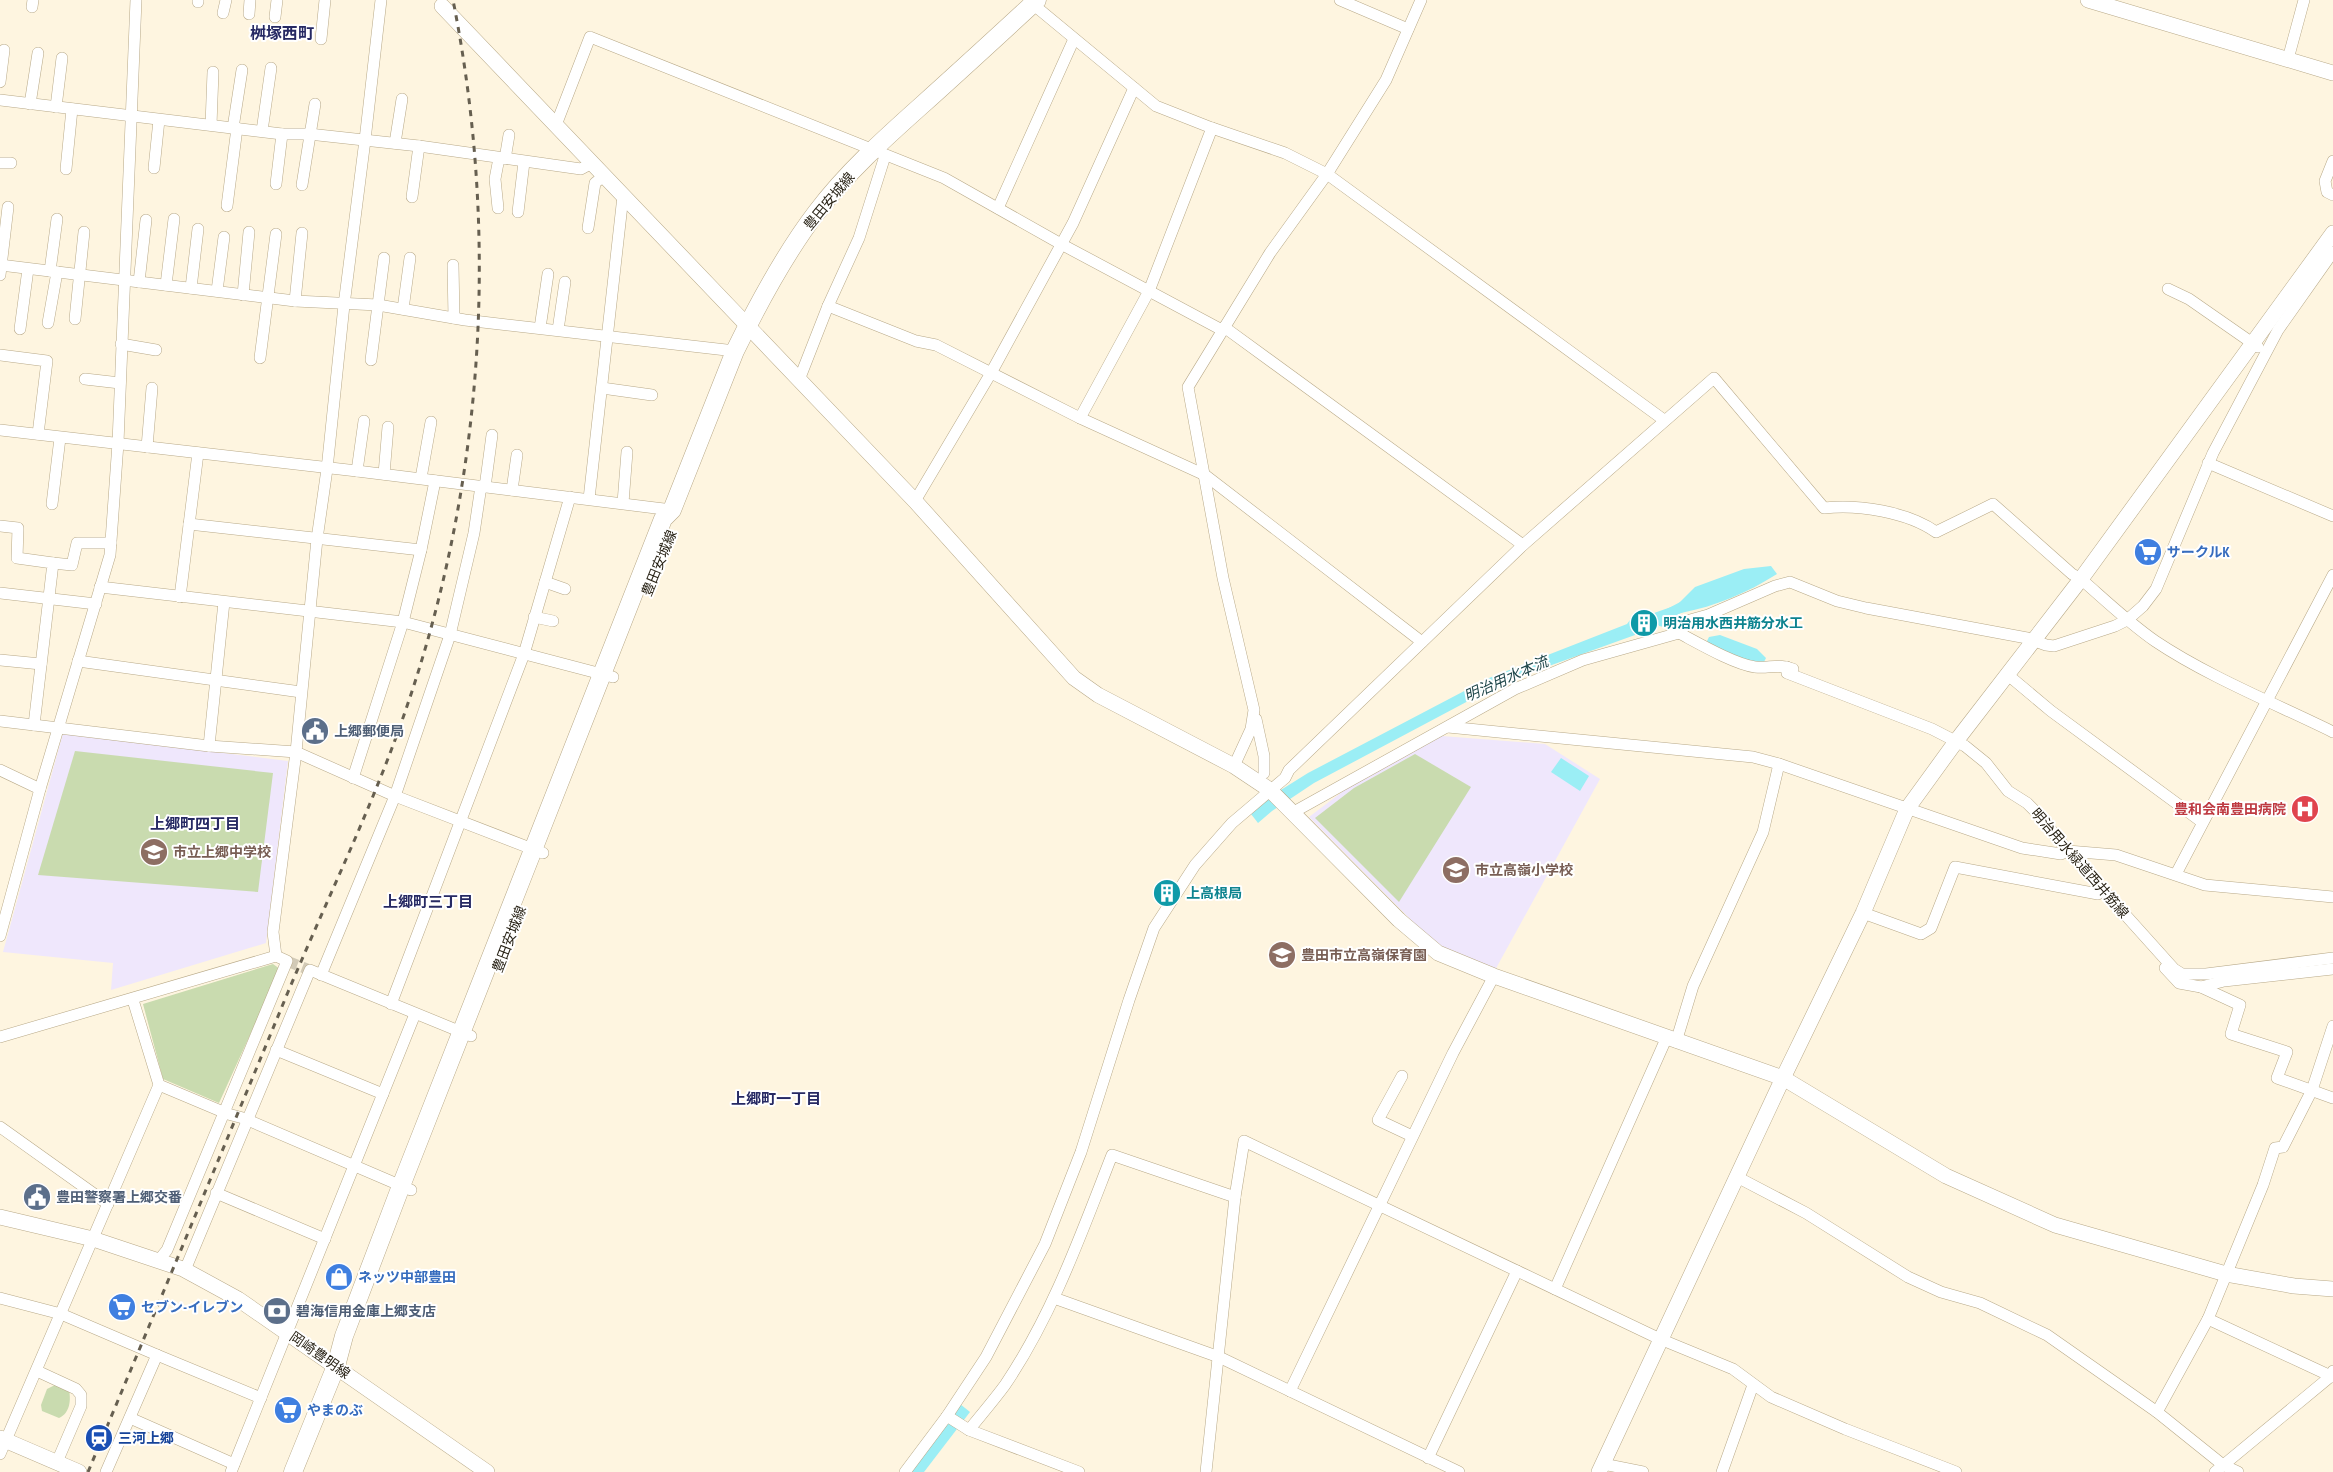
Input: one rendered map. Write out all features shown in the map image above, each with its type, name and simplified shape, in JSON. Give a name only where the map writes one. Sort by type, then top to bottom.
[{"type":"main road","name":"豊田安城線","points":[[294,1472],[336,1366],[350,1342],[406,1188],[607,675],[675,522],[672,510],[735,351],[747,326],[789,253],[815,214],[1032,1]]},
{"type":"street","points":[[0,936],[40,789],[110,555],[118,444],[136,0]]},
{"type":"street","points":[[224,13],[226,0]]},
{"type":"street","points":[[249,14],[250,0]]},
{"type":"street","points":[[275,16],[277,0]]},
{"type":"street","points":[[321,39],[325,0]]},
{"type":"street","points":[[276,956],[273,932],[296,752],[309,610],[327,469],[344,305],[373,100],[381,0]]},
{"type":"street","points":[[1340,0],[1408,29]]},
{"type":"street","points":[[1264,773],[1264,756],[1223,578],[1188,388],[1270,252],[1328,174],[1386,80],[1421,0]]},
{"type":"street","points":[[2088,0],[2333,73]]},
{"type":"street","points":[[2288,59],[2304,0]]},
{"type":"street","points":[[1032,1],[1074,40],[1156,106],[1212,128],[1285,153],[1328,174],[1664,420]]},
{"type":"street","points":[[440,3],[916,501],[1066,670],[1085,687],[1234,766],[1280,801],[1400,920],[1438,953],[1494,976],[1783,1078],[1946,1176],[2055,1225],[2226,1274],[2294,1286],[2333,1289]]},
{"type":"street","points":[[556,125],[590,37],[944,178],[1062,244],[1223,329],[1523,545]]},
{"type":"street","points":[[998,208],[1074,40]]},
{"type":"street","points":[[0,82],[4,50]]},
{"type":"street","points":[[30,104],[38,53]]},
{"type":"street","points":[[56,107],[62,58]]},
{"type":"street","points":[[262,131],[271,68]]},
{"type":"street","points":[[227,206],[242,70]]},
{"type":"street","points":[[211,125],[213,72]]},
{"type":"street","points":[[916,501],[991,373],[1062,244],[1134,88]]},
{"type":"street","points":[[395,143],[402,99]]},
{"type":"street","points":[[0,100],[282,134],[309,134],[395,143],[581,169],[592,163]]},
{"type":"street","points":[[302,185],[315,104]]},
{"type":"street","points":[[66,169],[72,109]]},
{"type":"street","points":[[154,168],[159,120]]},
{"type":"street","points":[[1080,418],[1149,291],[1212,128]]},
{"type":"street","points":[[276,184],[282,134]]},
{"type":"street","points":[[498,208],[495,179],[509,135]]},
{"type":"street","points":[[412,196],[419,146]]},
{"type":"street","points":[[799,380],[828,306],[859,238],[879,153]]},
{"type":"street","points":[[2333,161],[2326,181],[2327,192],[2333,196]]},
{"type":"street","points":[[518,212],[524,162]]},
{"type":"street","points":[[588,228],[594,183],[604,176]]},
{"type":"street","points":[[589,499],[623,196]]},
{"type":"street","points":[[8,207],[0,269],[28,268],[295,301],[344,305],[378,305],[454,318],[735,351]]},
{"type":"street","points":[[166,285],[174,218]]},
{"type":"street","points":[[48,323],[57,219]]},
{"type":"street","points":[[139,282],[146,220]]},
{"type":"street","points":[[191,288],[198,230]]},
{"type":"street","points":[[75,319],[84,232]]},
{"type":"street","points":[[243,295],[249,232]]},
{"type":"street","points":[[295,301],[302,233]]},
{"type":"street","points":[[1643,1472],[1601,1468],[1783,1078],[1863,913],[1907,809],[1958,738],[2081,579],[2333,233]]},
{"type":"street","points":[[260,358],[276,234]]},
{"type":"street","points":[[217,292],[224,237]]},
{"type":"street","points":[[905,1472],[948,1417],[986,1357],[1046,1244],[1082,1152],[1129,1000],[1154,928],[1195,865],[1232,823],[1448,727],[1515,688],[1627,646],[1679,633],[1690,620],[1708,615],[1776,586],[1790,582],[1836,601],[2028,638],[2046,645],[2062,644],[2127,620],[2143,606],[2156,589],[2208,463],[2266,352],[2278,330],[2333,252]]},
{"type":"street","points":[[371,360],[384,258]]},
{"type":"street","points":[[403,309],[410,258]]},
{"type":"street","points":[[453,265],[454,318]]},
{"type":"street","points":[[20,329],[28,268]]},
{"type":"street","points":[[540,328],[548,274]]},
{"type":"street","points":[[558,330],[565,282]]},
{"type":"street","points":[[2168,289],[2189,299],[2266,352]]},
{"type":"street","points":[[828,306],[916,341],[936,345],[1080,418],[1204,475],[1422,642]]},
{"type":"street","points":[[121,344],[156,350]]},
{"type":"street","points":[[0,355],[46,362],[38,434]]},
{"type":"street","points":[[1280,801],[1422,642],[1523,545],[1714,378],[1824,508],[1842,506],[1875,510],[1926,524],[1936,532],[1993,504],[2072,574],[2081,579],[2127,620],[2155,641],[2184,658],[2333,732]]},
{"type":"street","points":[[85,379],[120,384]]},
{"type":"street","points":[[147,447],[152,388]]},
{"type":"street","points":[[602,388],[652,395]]},
{"type":"street","points":[[357,471],[364,421]]},
{"type":"street","points":[[421,478],[431,422]]},
{"type":"street","points":[[384,474],[388,427]]},
{"type":"street","points":[[0,430],[327,469],[421,478],[672,510]]},
{"type":"street","points":[[321,975],[395,796],[450,635],[474,533],[492,435]]},
{"type":"street","points":[[52,504],[60,438]]},
{"type":"street","points":[[623,503],[627,452]]},
{"type":"street","points":[[180,597],[198,453]]},
{"type":"street","points":[[512,490],[517,455]]},
{"type":"street","points":[[2208,463],[2333,516]]},
{"type":"street","points":[[353,778],[403,622],[421,550],[434,481]]},
{"type":"street","points":[[391,1004],[524,654],[570,497]]},
{"type":"street","points":[[189,524],[421,550]]},
{"type":"street","points":[[0,526],[18,528],[16,558],[72,565],[77,543],[111,544]]},
{"type":"street","points":[[34,725],[53,563]]},
{"type":"street","points":[[2176,874],[2333,575]]},
{"type":"street","points":[[545,582],[565,589]]},
{"type":"street","points":[[100,587],[403,622],[607,675]]},
{"type":"street","points":[[0,593],[96,604]]},
{"type":"street","points":[[209,746],[224,602]]},
{"type":"street","points":[[534,617],[553,621]]},
{"type":"street","name":"明治用水緑道西井筋線","points":[[1679,633],[1710,650],[1755,667],[1774,665],[1787,667],[1787,673],[1958,738],[1986,763],[2008,791],[2027,803],[2039,815],[2065,852],[2174,969],[2182,974],[2206,974],[2333,958]]},
{"type":"street","points":[[0,660],[41,664]]},
{"type":"street","points":[[78,661],[301,692]]},
{"type":"street","points":[[2008,675],[2051,711],[2202,822]]},
{"type":"street","points":[[1234,766],[1251,729],[1254,710]]},
{"type":"street","points":[[0,721],[209,746],[296,752],[395,796],[538,851]]},
{"type":"street","points":[[1448,727],[1753,757],[1779,764],[2022,848],[2116,856],[2205,884],[2333,897]]},
{"type":"street","points":[[1555,1289],[1671,1040],[1762,832],[1779,764]]},
{"type":"street","points":[[0,770],[40,789]]},
{"type":"street","points":[[2065,852],[2098,894],[2179,983],[2201,987],[2240,1005],[2232,1034],[2287,1052],[2277,1078],[2333,1098]]},
{"type":"street","points":[[1863,913],[1921,934],[1931,928],[1955,867],[2098,894]]},
{"type":"street","points":[[0,1037],[133,1000],[276,956],[287,960],[167,1250],[160,1260]]},
{"type":"street","points":[[2201,987],[2224,981],[2333,969]]},
{"type":"street","points":[[185,1270],[310,970],[466,1035]]},
{"type":"street","points":[[1290,1391],[1453,1052],[1494,976]]},
{"type":"street","points":[[37,1371],[76,1389],[81,1395],[67,1468],[2,1444],[62,1314],[159,1085],[133,1000]]},
{"type":"street","points":[[130,1418],[233,1468],[414,1014]]},
{"type":"street","points":[[2157,1412],[2208,1319],[2263,1185],[2275,1148],[2284,1147],[2312,1090],[2333,1026]]},
{"type":"street","points":[[276,1050],[383,1094]]},
{"type":"street","points":[[1402,1076],[1378,1120],[1412,1136]]},
{"type":"street","points":[[159,1085],[355,1165],[406,1188]]},
{"type":"street","points":[[0,1127],[108,1204]]},
{"type":"street","points":[[1206,1472],[1244,1141],[1660,1339],[1733,1369],[1771,1397],[1845,1429],[1956,1472]]},
{"type":"street","points":[[966,1428],[1005,1385],[1054,1298],[1082,1236],[1112,1155],[1236,1198]]},
{"type":"street","points":[[1737,1177],[1806,1214],[1908,1277],[1941,1292],[1980,1303],[2047,1335],[2157,1412],[2219,1468],[2238,1472]]},
{"type":"street","points":[[216,1193],[325,1239]]},
{"type":"street","name":"岡崎豊明線","points":[[0,1217],[94,1239],[185,1270],[238,1299],[487,1472]]},
{"type":"street","points":[[1428,1458],[1517,1271]]},
{"type":"street","points":[[0,1298],[62,1314],[261,1398]]},
{"type":"street","points":[[1054,1298],[1219,1357],[1459,1472]]},
{"type":"street","points":[[2208,1319],[2332,1375],[2219,1468]]},
{"type":"street","points":[[106,1472],[157,1354]]},
{"type":"street","points":[[1722,1472],[1753,1385]]},
{"type":"street","points":[[948,1417],[966,1428],[1079,1472]]},
{"type":"shaded area","name":"市立上郷中学校","points":[[63,733],[288,761],[266,943],[111,990],[113,963],[3,952]]},
{"type":"shaded area","name":"市立高嶺小学校","points":[[1442,736],[1545,744],[1600,779],[1494,972],[1443,947],[1415,924],[1309,817],[1350,786]]},
{"type":"green space","points":[[75,751],[273,773],[258,892],[38,875]]},
{"type":"green space","points":[[1415,754],[1471,787],[1399,902],[1315,818],[1354,788]]},
{"type":"green space","points":[[273,964],[280,969],[219,1103],[163,1079],[143,1004]]},
{"type":"green space","points":[[57,1384],[69,1390],[70,1394],[68,1410],[59,1418],[42,1411],[41,1405],[47,1389]]},
{"type":"water","points":[[1771,566],[1777,574],[1754,587],[1719,603],[1681,613],[1678,604],[1695,587],[1744,569]]},
{"type":"water","points":[[1674,606],[1678,617],[1672,620],[1669,628],[1659,626],[1654,613]]},
{"type":"water","points":[[1630,620],[1635,635],[1510,680],[1314,783],[1272,811],[1258,823],[1251,814],[1276,793],[1308,773],[1489,678],[1627,624]]},
{"type":"water","points":[[1720,635],[1757,649],[1766,658],[1764,662],[1742,660],[1719,650],[1707,641],[1709,637]]},
{"type":"water","points":[[1561,758],[1589,776],[1580,791],[1551,772]]},
{"type":"water","points":[[960,1404],[970,1412],[924,1472],[909,1472]]},
{"type":"waterway","name":"明治用水本流","points":[[1620,633],[1657,620],[1691,602]]},
{"type":"tunnel","points":[[287,961],[310,970]]},
{"type":"railway","points":[[88,1472],[288,992],[378,783],[405,712],[432,626],[452,538],[467,449],[476,359],[479,269],[476,179],[468,89],[453,0]]},
{"type":"place","name":"サークルK","points":[[2148,552]]},
{"type":"place","name":"明治用水西井筋分水工","points":[[1644,623]]},
{"type":"place","name":"上郷郵便局","points":[[315,731]]},
{"type":"place","name":"豊和会南豊田病院","points":[[2305,809]]},
{"type":"place","name":"市立上郷中学校","points":[[154,852]]},
{"type":"place","name":"市立高嶺小学校","points":[[1456,870]]},
{"type":"place","name":"上高根局","points":[[1167,893]]},
{"type":"place","name":"豊田市立高嶺保育園","points":[[1282,955]]},
{"type":"place","name":"豊田警察署上郷交番","points":[[37,1197]]},
{"type":"place","name":"ネッツ中部豊田","points":[[339,1277]]},
{"type":"place","name":"セブン-イレブン","points":[[122,1307]]},
{"type":"place","name":"碧海信用金庫上郷支店","points":[[277,1311]]},
{"type":"place","name":"やまのぶ","points":[[288,1410]]},
{"type":"place","name":"三河上郷","points":[[99,1438]]},
{"type":"district","name":"桝塚西町","points":[[282,33]]},
{"type":"district","name":"上郷町四丁目","points":[[195,824]]},
{"type":"district","name":"上郷町三丁目","points":[[428,902]]},
{"type":"district","name":"上郷町一丁目","points":[[776,1099]]}]
